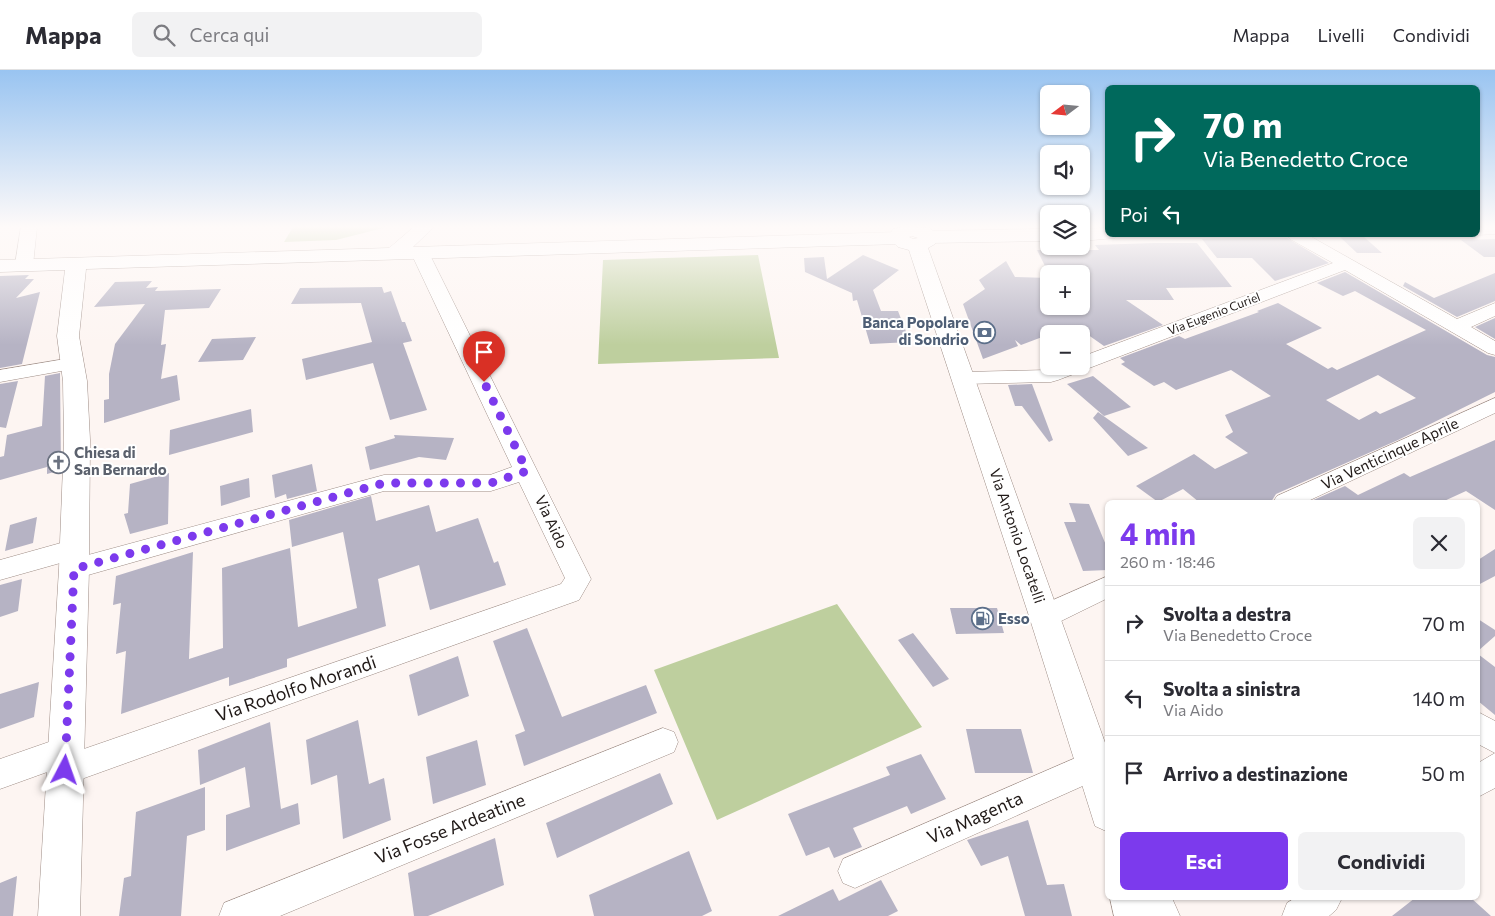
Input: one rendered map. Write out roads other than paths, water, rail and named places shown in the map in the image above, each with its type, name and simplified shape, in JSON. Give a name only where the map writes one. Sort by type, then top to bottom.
[{"type":"main road","points":[[59,916],[75,559],[77,440],[75,381],[68,336],[76,266]]},
{"type":"main road","name":"Via Antonio Locatelli","points":[[924,266],[1045,616],[1102,789]]},
{"type":"street","name":"Via Aido","points":[[427,266],[433,276],[578,579],[570,592],[528,608]]},
{"type":"street","points":[[433,276],[434,266]]},
{"type":"street","name":"Via Eugenio Curiel","points":[[1090,361],[1339,266]]},
{"type":"street","points":[[1350,266],[1495,350]]},
{"type":"street","points":[[1456,327],[1495,309]]},
{"type":"street","points":[[0,376],[71,364]]},
{"type":"street","points":[[963,378],[1054,375]]},
{"type":"street","name":"Via Venticinque Aprile","points":[[1289,500],[1495,405]]},
{"type":"street","points":[[0,570],[75,559],[384,483],[491,483],[527,471]]},
{"type":"street","points":[[1045,616],[1105,587]]},
{"type":"street","name":"Via Rodolfo Morandi","points":[[0,774],[65,760],[528,608]]},
{"type":"street","points":[[1480,728],[1495,740]]},
{"type":"street","name":"Via Fosse Ardeatine","points":[[237,916],[663,742]]},
{"type":"street","points":[[1480,780],[1495,768]]},
{"type":"street","name":"Via Magenta","points":[[855,871],[1102,789]]},
{"type":"street","points":[[1300,916],[1321,900]]},
{"type":"place","name":"Banca Popolare di Sondrio","points":[[985,332]]},
{"type":"place","name":"Chiesa di San Bernardo","points":[[58,462]]},
{"type":"place","name":"Esso","points":[[982,619]]}]
